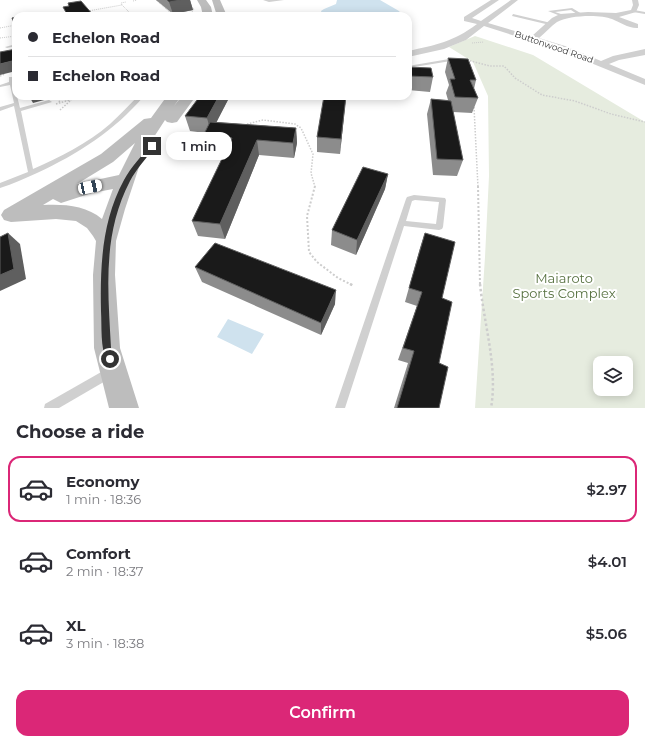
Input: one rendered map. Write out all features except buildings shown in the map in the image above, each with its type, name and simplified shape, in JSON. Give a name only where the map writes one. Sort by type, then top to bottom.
[{"type":"street","points":[[202,0],[207,12]]},
{"type":"street","points":[[216,0],[220,12]]},
{"type":"street","points":[[495,0],[512,2]]},
{"type":"street","name":"Buttonwood Road","points":[[495,0],[466,19],[579,54],[645,82]]},
{"type":"street","points":[[634,11],[636,5],[635,0]]},
{"type":"street","points":[[412,53],[441,47],[463,38],[512,2]]},
{"type":"street","points":[[634,11],[606,7],[612,15],[635,26]]},
{"type":"street","points":[[534,39],[550,24],[562,16],[612,15],[634,11]]},
{"type":"street","points":[[602,64],[616,58],[645,52]]},
{"type":"street","points":[[5,217],[71,192],[127,180],[186,100]]},
{"type":"street","points":[[124,408],[107,348],[104,275],[106,241],[115,209],[133,161],[144,140],[170,102]]},
{"type":"street","points":[[5,217],[69,183],[106,158],[170,102]]},
{"type":"street","points":[[5,217],[49,212],[79,214],[91,219],[100,228],[106,241]]},
{"type":"lane","points":[[265,0],[282,0]]},
{"type":"lane","points":[[562,16],[550,10],[572,9],[580,15]]},
{"type":"lane","points":[[634,11],[645,13]]},
{"type":"lane","points":[[513,15],[550,24]]},
{"type":"lane","points":[[7,47],[12,46]]},
{"type":"lane","points":[[412,66],[455,59]]},
{"type":"lane","points":[[0,81],[12,80]]},
{"type":"lane","points":[[0,86],[12,81]]},
{"type":"lane","points":[[16,100],[30,173]]},
{"type":"lane","points":[[0,186],[53,164],[89,142],[111,126],[137,100]]},
{"type":"lane","points":[[0,109],[49,102]]},
{"type":"lane","points":[[340,408],[409,199],[414,197],[443,200],[439,226],[402,223]]},
{"type":"lane","points":[[49,408],[113,370]]},
{"type":"path","points":[[133,1],[137,0]]},
{"type":"path","points":[[156,0],[170,12]]},
{"type":"path","points":[[83,12],[122,5],[121,3],[126,2]]},
{"type":"path","points":[[189,4],[194,9],[192,12]]},
{"type":"path","points":[[122,5],[129,12]]},
{"type":"path","points":[[0,28],[12,26]]},
{"type":"path","points":[[0,38],[12,36]]},
{"type":"path","points":[[466,59],[490,66],[504,66],[515,78],[542,95],[575,101],[611,114],[645,122]]},
{"type":"path","points":[[60,110],[71,100]]},
{"type":"path","points":[[474,107],[480,279],[482,304],[490,353],[491,408]]},
{"type":"path","points":[[247,124],[263,120],[295,124],[301,128],[313,154],[311,173],[315,187],[307,216],[309,252],[316,262],[338,278],[354,286]]},
{"type":"green space","name":"Maiaroto Sports Complex","points":[[475,36],[533,55],[645,122],[645,408],[475,408],[489,176],[488,96],[473,62],[449,47]]},
{"type":"water","points":[[337,0],[380,0],[400,12],[321,12],[324,9],[336,4]]},
{"type":"water","points":[[228,319],[264,334],[252,354],[217,337]]},
{"type":"route","points":[[110,359],[107,348],[104,275],[106,241],[115,209],[127,180],[152,146]]}]
